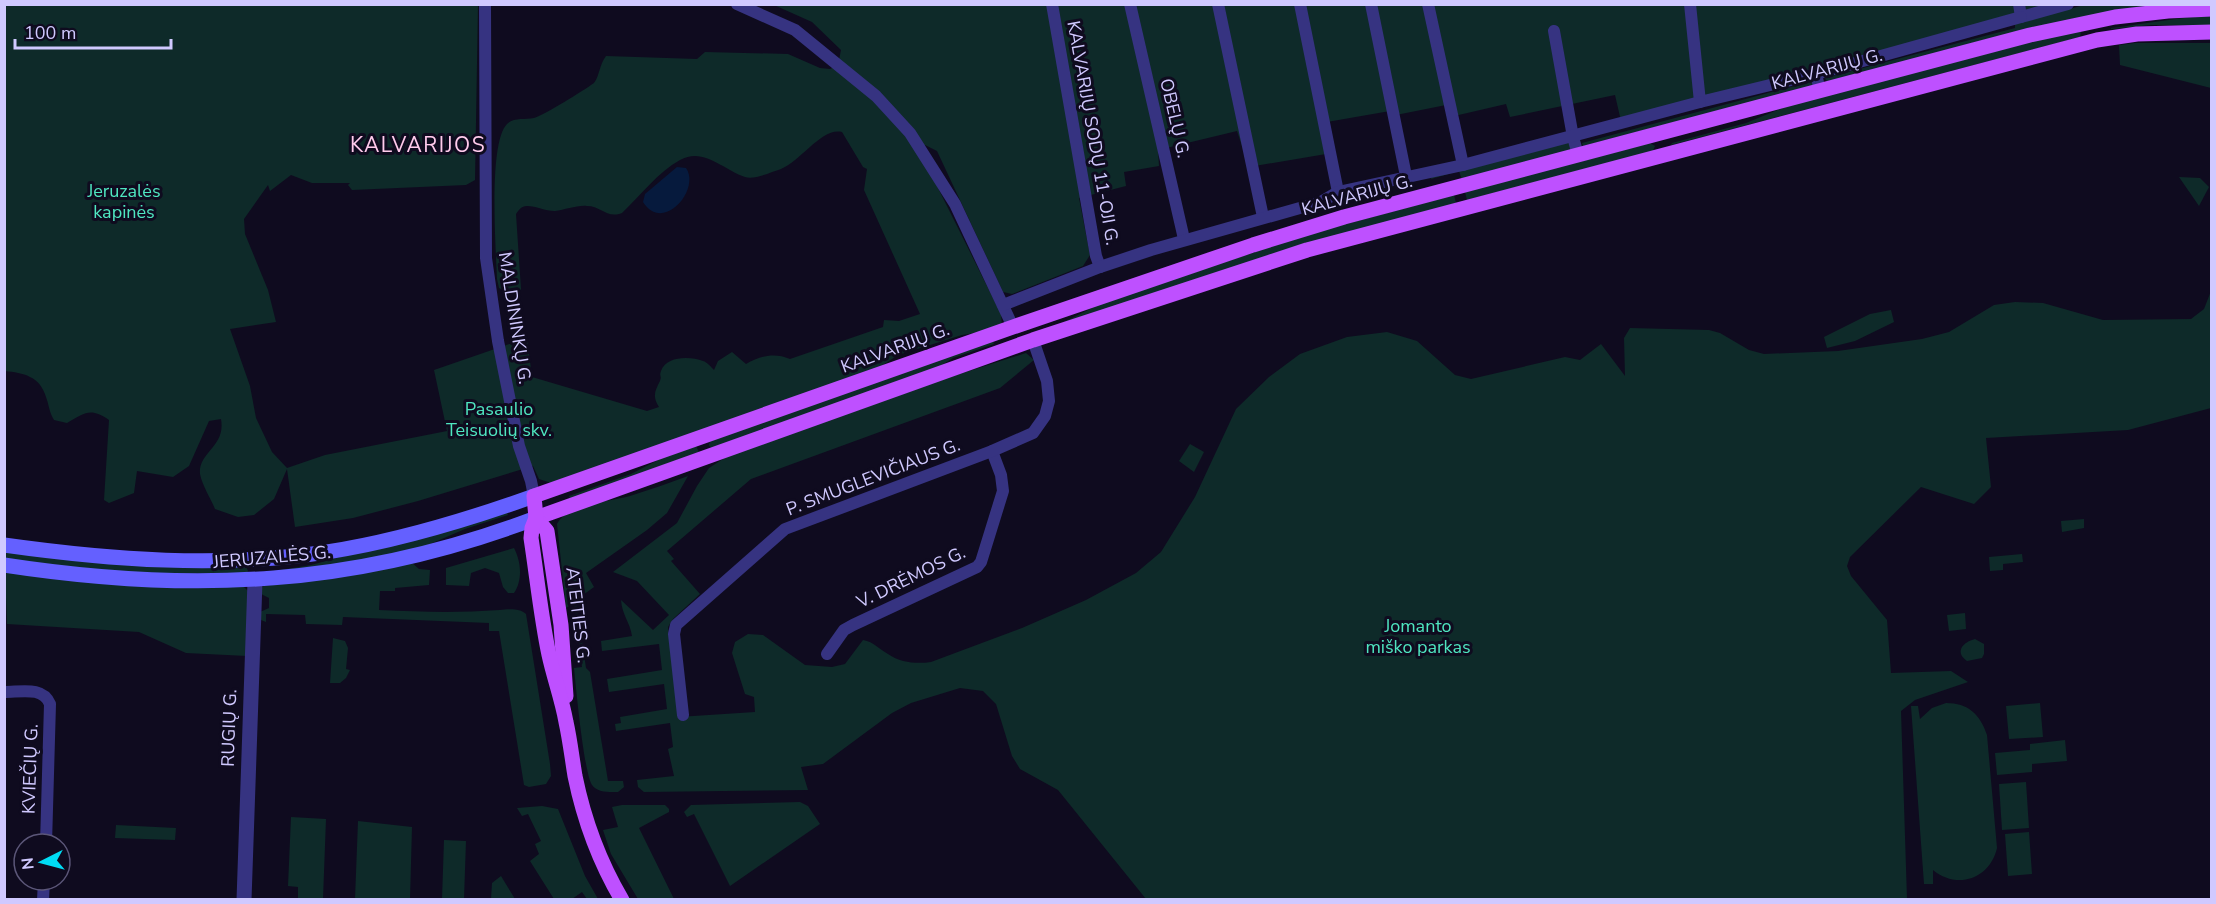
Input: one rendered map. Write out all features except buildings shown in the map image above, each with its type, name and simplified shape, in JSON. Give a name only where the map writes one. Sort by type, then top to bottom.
[{"type":"main road","name":"KALVARIJŲ G.","points":[[534,496],[1199,262],[1344,217],[2092,20],[2168,11],[2211,9]]},
{"type":"main road","points":[[2092,20],[2097,40]]},
{"type":"main road","points":[[536,518],[1033,340],[1307,250],[2097,40],[2147,33],[2211,32]]},
{"type":"main road","points":[[1655,135],[1660,155]]},
{"type":"main road","points":[[1019,324],[1033,340]]},
{"type":"main road","name":"ATEITIES G.","points":[[534,496],[536,518],[547,531],[554,578],[566,671],[566,721],[575,776],[587,825],[607,875],[622,900]]},
{"type":"main road","name":"JERUZALĖS G.","points":[[4,544],[138,559],[255,559],[325,552],[394,539],[431,530],[534,496]]},
{"type":"main road","name":"JERUZALĖS G.","points":[[4,565],[116,579],[192,582],[255,581],[308,576],[394,561],[536,518]]},
{"type":"main road","name":"RUGIŲ G.","points":[[255,559],[255,581]]},
{"type":"street","name":"MALDININKŲ G.","points":[[485,4],[486,258],[491,302],[519,446],[534,496]]},
{"type":"street","points":[[737,4],[795,30],[876,96],[910,133],[955,204],[1003,305],[1019,324]]},
{"type":"street","name":"KALVARIJŲ SODŲ 11-OJI G.","points":[[1052,4],[1096,256],[1100,267]]},
{"type":"street","name":"OBELŲ G.","points":[[1130,4],[1184,239]]},
{"type":"street","points":[[1218,4],[1263,217]]},
{"type":"street","points":[[1300,4],[1338,192]]},
{"type":"street","points":[[1371,4],[1406,176]]},
{"type":"street","points":[[1428,4],[1463,165]]},
{"type":"street","points":[[1690,4],[1700,102]]},
{"type":"street","points":[[1003,305],[1100,267],[1184,239],[1321,202],[1338,192],[1463,165],[1573,137],[1700,102],[1816,74],[2020,11],[2068,4]]},
{"type":"street","points":[[1554,31],[1578,155]]},
{"type":"street","points":[[1816,74],[1820,91]]},
{"type":"street","name":"P. SMUGLEVIČIAUS G.","points":[[683,715],[674,634],[676,625],[780,533],[792,526],[992,451],[1033,433],[1045,416],[1049,401],[1047,381],[1033,340]]},
{"type":"street","name":"V. DRĖMOS G.","points":[[827,654],[844,630],[977,567],[981,562],[1003,491],[1001,475],[992,451]]},
{"type":"street","name":"RUGIŲ G.","points":[[244,900],[255,581]]},
{"type":"street","name":"KVIEČIŲ G.","points":[[4,692],[39,692],[50,704],[46,832]]},
{"type":"green space","points":[[4,5],[478,5],[475,180],[466,185],[352,190],[348,185],[350,183],[312,183],[291,175],[270,191],[268,185],[244,219],[245,234],[268,290],[276,322],[230,329],[250,386],[256,418],[272,452],[287,468],[325,455],[447,431],[434,370],[527,338],[532,377],[647,411],[659,407],[655,394],[661,379],[660,374],[664,366],[673,360],[698,359],[706,362],[714,370],[718,361],[732,352],[746,364],[767,356],[790,359],[883,327],[884,320],[899,321],[920,314],[864,190],[867,169],[863,167],[842,132],[834,132],[819,139],[789,165],[753,177],[737,174],[713,161],[697,156],[680,160],[664,171],[622,213],[612,214],[587,206],[555,211],[530,206],[520,208],[516,214],[521,289],[513,295],[499,288],[495,245],[495,174],[501,135],[507,124],[513,120],[534,118],[594,83],[606,56],[697,59],[705,52],[788,54],[820,68],[830,69],[838,65],[841,50],[812,22],[774,5],[2057,5],[1621,121],[1615,95],[1510,117],[1506,104],[1450,117],[1446,105],[1391,116],[1390,111],[1327,122],[1332,153],[1249,167],[1237,131],[1158,150],[1159,166],[1124,172],[1126,186],[1079,198],[1090,255],[1083,266],[1012,294],[1003,292],[937,151],[925,145],[920,152],[1001,314],[1002,325],[898,355],[874,371],[551,483],[539,479],[533,466],[353,518],[295,527],[287,469],[274,499],[254,515],[238,517],[215,509],[200,474],[203,460],[220,436],[221,419],[209,421],[189,466],[173,477],[137,471],[134,493],[109,503],[104,500],[109,420],[97,414],[88,413],[67,423],[54,420],[40,384],[30,377],[5,371]]},
{"type":"green space","points":[[2084,5],[2165,5],[2122,10],[2038,27],[1829,83],[1825,78],[2015,28],[2015,24]]},
{"type":"green space","points":[[2211,16],[2211,25],[2152,25],[2111,29],[2174,19]]},
{"type":"green space","points":[[2077,30],[2081,32],[2080,37],[1671,145],[1746,123],[1790,105]]},
{"type":"green space","points":[[2211,43],[2211,88],[2120,65],[2119,45]]},
{"type":"green space","points":[[1813,81],[1813,86],[1583,146],[1582,143]]},
{"type":"green space","points":[[1567,141],[1571,144],[1571,151],[1462,180],[1459,171],[1431,179],[1432,176]]},
{"type":"green space","points":[[1650,143],[1655,146],[1653,151],[1467,200],[1465,192]]},
{"type":"green space","points":[[2179,177],[2200,178],[2209,187],[2199,206]]},
{"type":"green space","points":[[1454,195],[1456,203],[1062,323],[1100,304],[1309,234]]},
{"type":"green space","name":"Jomanto miško parkas","points":[[2211,291],[2211,408],[2128,430],[1986,438],[1991,487],[1974,504],[1921,487],[1850,557],[1847,566],[1851,576],[1887,620],[1891,673],[1951,671],[1968,682],[1915,700],[1901,711],[1907,899],[1146,899],[1058,790],[1020,769],[1012,756],[996,704],[983,691],[960,688],[911,703],[892,713],[823,764],[801,767],[808,790],[644,792],[638,787],[637,780],[674,776],[668,749],[673,747],[670,723],[616,731],[615,724],[621,723],[620,717],[667,709],[664,684],[609,692],[607,679],[662,670],[659,644],[602,651],[601,641],[632,636],[621,600],[653,630],[669,615],[637,581],[613,572],[677,523],[709,468],[726,457],[953,376],[1026,353],[1034,360],[1000,388],[751,479],[667,551],[674,559],[671,561],[700,594],[673,619],[668,627],[678,717],[755,712],[754,697],[745,694],[732,653],[735,642],[748,634],[763,635],[805,665],[832,667],[845,664],[863,640],[904,661],[931,662],[1022,628],[1086,600],[1136,573],[1161,552],[1195,497],[1236,409],[1269,377],[1300,354],[1347,337],[1387,332],[1417,341],[1455,375],[1471,379],[1565,357],[1580,360],[1601,344],[1625,376],[1624,338],[1630,328],[1709,330],[1720,333],[1749,350],[1764,354],[1838,351],[1922,339],[1949,332],[1994,305],[2015,302],[2043,303],[2103,320],[2191,319],[2204,309]]},
{"type":"green space","points":[[1891,310],[1894,322],[1855,341],[1827,348],[1824,337],[1870,314]]},
{"type":"green space","points":[[993,341],[994,344],[953,358],[934,370],[711,448],[709,445],[710,441]]},
{"type":"green space","points":[[1190,444],[1204,452],[1194,472],[1179,461]]},
{"type":"green space","points":[[696,446],[699,452],[570,499],[569,496],[631,474],[662,458]]},
{"type":"green space","points":[[688,476],[667,513],[586,573],[594,587],[576,600],[586,668],[590,672],[608,781],[623,781],[624,787],[618,792],[600,791],[592,785],[583,748],[574,668],[582,667],[574,603],[566,608],[557,524],[562,517],[579,507],[630,496]]},
{"type":"green space","points":[[507,512],[508,515],[465,529],[423,547],[349,563],[274,571],[311,565]]},
{"type":"green space","points":[[2084,519],[2084,528],[2062,532],[2061,521]]},
{"type":"green space","points":[[514,548],[520,570],[519,582],[514,593],[508,593],[503,587],[499,573],[485,568],[471,573],[469,586],[446,585],[446,568]]},
{"type":"green space","points":[[5,550],[246,566],[248,571],[246,574],[128,573],[5,559]]},
{"type":"green space","points":[[2022,554],[2023,562],[2003,564],[2003,570],[1990,571],[1989,557]]},
{"type":"green space","points":[[411,562],[419,569],[430,570],[429,585],[395,588],[395,591],[380,591],[379,610],[454,612],[510,609],[526,614],[550,764],[551,776],[546,784],[529,787],[524,785],[499,631],[489,631],[489,623],[343,617],[342,625],[306,624],[305,615],[266,614],[266,622],[261,620],[260,612],[269,608],[269,598],[261,594],[261,588],[264,586],[349,576]]},
{"type":"green space","points":[[5,571],[184,587],[244,587],[248,591],[247,656],[186,653],[139,632],[7,624]]},
{"type":"green space","points":[[1965,613],[1966,629],[1949,631],[1947,615]]},
{"type":"green space","points":[[333,638],[345,641],[348,648],[346,669],[350,670],[340,683],[330,683]]},
{"type":"green space","points":[[1975,639],[1984,644],[1984,654],[1982,658],[1967,661],[1961,654],[1962,648],[1967,642]]},
{"type":"green space","points":[[1946,703],[1961,705],[1972,711],[1981,721],[1987,735],[1997,848],[1993,859],[1980,874],[1962,880],[1942,876],[1933,870],[1933,884],[1924,884],[1911,706],[1918,706],[1920,719],[1932,708]]},
{"type":"green space","points":[[2040,703],[2043,737],[2009,739],[2006,706]]},
{"type":"green space","points":[[2065,740],[2067,761],[2032,764],[2032,772],[1997,775],[1995,753],[2030,750],[2030,744]]},
{"type":"green space","points":[[2026,782],[2029,828],[2002,830],[1999,784]]},
{"type":"green space","points":[[800,802],[808,806],[820,824],[730,886],[694,814],[687,817],[684,812],[691,805]]},
{"type":"green space","points":[[665,805],[669,809],[669,812],[639,828],[674,899],[638,899],[611,854],[603,830],[618,827],[612,807]]},
{"type":"green space","points":[[542,806],[558,809],[585,876],[598,899],[587,899],[582,892],[572,899],[554,899],[530,861],[539,854],[535,844],[541,841],[528,814],[522,816],[517,808]]},
{"type":"green space","points":[[291,817],[326,819],[323,899],[298,899],[298,887],[288,886]]},
{"type":"green space","points":[[358,821],[412,827],[410,899],[355,899]]},
{"type":"green space","points":[[116,825],[176,828],[175,840],[115,838]]},
{"type":"green space","points":[[2029,832],[2032,874],[2008,876],[2005,834]]},
{"type":"green space","points":[[444,840],[466,841],[464,899],[442,899]]},
{"type":"green space","points":[[501,876],[515,899],[491,899],[492,883]]},
{"type":"water","points":[[677,167],[686,168],[689,177],[684,196],[678,205],[669,211],[660,213],[651,211],[643,202],[645,194]]},
{"type":"district","name":"KALVARIJOS","points":[[418,145]]},
{"type":"park label","name":"Jeruzalės kapinės","points":[[124,201]]},
{"type":"park label","name":"Pasaulio Teisuolių skv.","points":[[499,419]]}]
